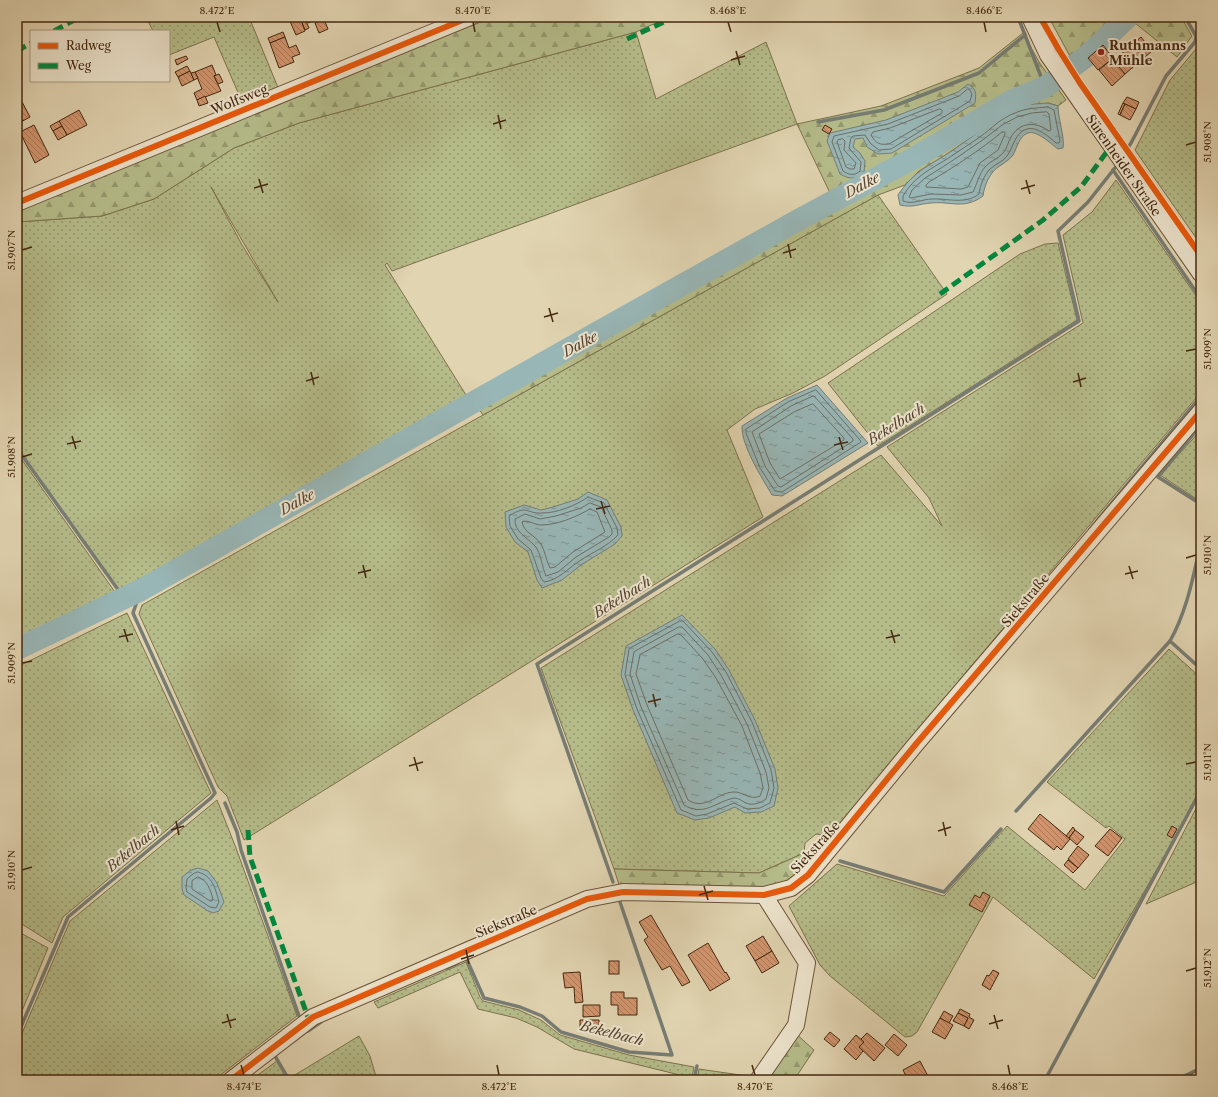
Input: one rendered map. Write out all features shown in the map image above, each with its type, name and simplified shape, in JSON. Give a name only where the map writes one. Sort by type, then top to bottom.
[{"type":"street","name":"Wolfsweg","points":[[17,203],[434,23],[470,17]]},
{"type":"street","name":"Sürenheider Straße","points":[[1030,17],[1048,55],[1201,274]]},
{"type":"street","name":"Siekstraße","points":[[231,1080],[313,1017],[587,899],[623,892],[764,896],[791,888],[808,875],[916,744],[1201,411]]},
{"type":"street","points":[[758,1080],[796,1025],[807,963],[764,896]]},
{"type":"green space","points":[[146,17],[249,17],[279,90],[243,104],[214,37],[170,55],[170,30],[152,30]]},
{"type":"green space","points":[[493,17],[669,17],[636,32],[299,123],[234,148],[154,199],[102,216],[17,222],[17,210]]},
{"type":"green space","points":[[1051,17],[1181,17],[1192,36],[1177,57],[1135,23],[1108,32],[1072,60],[1052,23]]},
{"type":"green space","points":[[636,32],[656,99],[766,42],[797,124],[392,271],[387,263],[385,265],[466,395],[302,493],[119,590],[17,449],[17,222],[102,216],[154,199],[234,148],[299,123]],"holes":[[[211,187],[278,302],[242,245]]]},
{"type":"green space","points":[[1023,33],[1039,62],[1066,100],[1058,106],[1048,103],[997,118],[944,156],[919,171],[905,185],[878,195],[483,415],[469,394],[830,193],[797,124],[881,106],[979,68]]},
{"type":"green space","points":[[1201,43],[1201,245],[1135,150],[1170,80]]},
{"type":"green space","points":[[1116,180],[1201,303],[1201,392],[829,836],[816,834],[805,843],[804,853],[759,873],[614,869],[541,668],[881,455],[942,526],[929,498],[887,447],[1083,323],[1063,235],[1092,212]]},
{"type":"green space","points":[[878,195],[947,294],[825,376],[793,393],[755,409],[727,430],[763,517],[244,840],[227,796],[218,787],[139,614],[142,605]]},
{"type":"green space","points":[[1058,243],[1077,320],[878,446],[828,383],[1020,254],[1045,244]]},
{"type":"green space","points":[[1201,430],[1201,502],[1160,475]]},
{"type":"green space","points":[[20,457],[115,592],[17,639],[17,458]]},
{"type":"green space","points":[[127,613],[211,793],[63,917],[52,943],[17,921],[17,667]]},
{"type":"green space","points":[[1169,649],[1201,678],[1201,787],[1171,845],[1094,979],[993,897],[917,1032],[912,1036],[905,1037],[830,976],[820,965],[789,906],[837,864],[944,896],[1007,826],[1085,890],[1125,839],[1109,826],[1106,828],[1047,782]]},
{"type":"green space","points":[[1201,799],[1201,880],[1146,904]]},
{"type":"green space","points":[[217,800],[297,1016],[214,1080],[17,1080],[17,1045],[70,921]]},
{"type":"green space","points":[[804,853],[815,860],[788,883],[768,890],[620,888],[614,869],[759,873]]},
{"type":"green space","points":[[17,931],[48,948],[17,1023]]},
{"type":"green space","points":[[466,962],[483,1001],[519,1010],[541,1020],[560,1035],[629,1055],[694,1067],[692,1078],[574,1049],[537,1027],[516,1018],[478,1009],[460,972],[378,1008],[374,1002]]},
{"type":"green space","points":[[794,1032],[814,1050],[794,1080],[762,1080]]},
{"type":"green space","points":[[359,1036],[370,1056],[377,1080],[291,1080],[290,1078]]},
{"type":"green space","points":[[277,1061],[288,1080],[251,1080]]},
{"type":"green space","points":[[699,1069],[754,1077],[754,1080],[697,1080]]},
{"type":"water","points":[[968,84],[975,92],[975,103],[892,153],[878,154],[867,147],[863,138],[855,139],[853,147],[860,153],[865,161],[864,173],[858,177],[852,178],[840,174],[827,141],[830,133],[886,120],[958,92]]},
{"type":"water","points":[[1048,103],[1058,106],[1063,148],[1058,149],[1040,135],[1028,133],[1020,139],[1011,158],[992,173],[986,184],[983,196],[976,200],[963,204],[926,203],[912,206],[900,205],[898,195],[913,177],[924,168],[952,151],[998,117],[1007,111],[1021,106]]},
{"type":"water","points":[[817,385],[868,443],[782,496],[772,495],[748,452],[742,426],[787,398]]},
{"type":"water","points":[[588,492],[607,500],[621,527],[622,536],[615,544],[581,565],[562,580],[542,588],[537,580],[528,552],[515,542],[506,527],[505,512],[524,505],[541,510],[578,499]]},
{"type":"water","points":[[682,615],[715,649],[729,670],[755,720],[775,769],[778,788],[774,806],[761,812],[745,813],[735,807],[709,818],[695,820],[677,813],[633,710],[621,675],[626,646]]},
{"type":"water","points":[[198,868],[208,871],[217,883],[224,902],[219,911],[213,913],[208,911],[184,895],[182,889],[182,877],[191,870]]},
{"type":"building","points":[[300,17],[305,31],[296,35],[289,19]]},
{"type":"building","points":[[300,17],[304,17],[309,28],[305,30]]},
{"type":"building","points":[[306,17],[314,17],[315,20],[308,23]]},
{"type":"building","points":[[324,19],[328,29],[319,33],[315,23]]},
{"type":"building","points":[[283,32],[285,37],[270,43],[268,38]]},
{"type":"building","points":[[285,37],[289,48],[296,45],[300,54],[292,57],[294,62],[279,68],[270,43]]},
{"type":"building","points":[[1141,37],[1152,51],[1125,74],[1113,61]]},
{"type":"building","name":"Ruthmanns Mühle","points":[[1103,45],[1113,58],[1098,70],[1088,58]]},
{"type":"building","points":[[186,56],[188,59],[177,65],[175,60]]},
{"type":"building","points":[[1112,59],[1125,74],[1112,86],[1099,70]]},
{"type":"building","points":[[212,65],[216,75],[214,76],[221,91],[197,100],[194,93],[202,89],[195,72]]},
{"type":"building","points":[[187,66],[190,71],[178,77],[175,72]]},
{"type":"building","points":[[190,71],[194,80],[182,86],[178,77]]},
{"type":"building","points":[[195,72],[198,78],[194,80],[191,73]]},
{"type":"building","points":[[219,74],[223,82],[218,84],[214,76]]},
{"type":"building","points":[[205,96],[208,103],[199,106],[197,100]]},
{"type":"building","points":[[1127,97],[1139,102],[1136,109],[1123,103]]},
{"type":"building","points":[[20,98],[30,117],[17,124],[17,100]]},
{"type":"building","points":[[1123,103],[1125,104],[1120,115],[1118,114]]},
{"type":"building","points":[[1125,104],[1136,109],[1130,120],[1120,115]]},
{"type":"building","points":[[79,110],[87,125],[67,135],[59,121]]},
{"type":"building","points":[[59,121],[62,126],[53,131],[50,126]]},
{"type":"building","points":[[34,125],[49,155],[35,163],[20,132]]},
{"type":"building","points":[[825,125],[832,129],[829,134],[822,130]]},
{"type":"building","points":[[62,126],[67,135],[58,140],[53,131]]},
{"type":"building","points":[[1040,814],[1070,839],[1061,850],[1057,846],[1054,850],[1028,829]]},
{"type":"building","points":[[1172,826],[1177,829],[1172,838],[1167,835]]},
{"type":"building","points":[[1073,827],[1075,830],[1069,838],[1066,836]]},
{"type":"building","points":[[1110,829],[1122,838],[1108,856],[1095,846]]},
{"type":"building","points":[[1075,830],[1084,837],[1077,845],[1069,838]]},
{"type":"building","points":[[1078,846],[1089,855],[1078,868],[1068,859]]},
{"type":"building","points":[[1068,860],[1078,868],[1073,873],[1064,865]]},
{"type":"building","points":[[983,892],[990,896],[982,912],[969,905],[975,895],[980,898]]},
{"type":"building","points":[[651,915],[690,982],[682,986],[670,966],[662,970],[644,940],[648,937],[639,922]]},
{"type":"building","points":[[763,936],[772,951],[755,961],[746,946]]},
{"type":"building","points":[[708,943],[730,979],[710,991],[688,955]]},
{"type":"building","points":[[772,951],[779,963],[762,973],[755,961]]},
{"type":"building","points":[[609,961],[619,961],[619,974],[609,974]]},
{"type":"building","points":[[993,970],[999,973],[990,990],[982,985],[987,975],[989,976]]},
{"type":"building","points":[[580,972],[583,1002],[575,1003],[574,987],[565,988],[563,973]]},
{"type":"building","points":[[611,992],[624,992],[624,998],[637,998],[637,1015],[618,1015],[618,1005],[611,1005]]},
{"type":"building","points":[[583,1005],[600,1005],[600,1016],[583,1017]]},
{"type":"building","points":[[960,1009],[970,1014],[969,1017],[974,1020],[969,1029],[964,1026],[968,1018],[958,1013]]},
{"type":"building","points":[[944,1011],[953,1016],[949,1023],[940,1018]]},
{"type":"building","points":[[958,1013],[968,1018],[964,1026],[953,1021]]},
{"type":"building","points":[[940,1018],[953,1025],[945,1039],[932,1032]]},
{"type":"building","points":[[580,1020],[599,1020],[599,1028],[580,1029]]},
{"type":"building","points":[[830,1032],[840,1040],[834,1047],[824,1039]]},
{"type":"building","points":[[867,1033],[885,1048],[874,1061],[859,1047],[864,1042],[861,1039]]},
{"type":"building","points":[[894,1034],[907,1045],[898,1056],[885,1045]]},
{"type":"building","points":[[856,1035],[864,1042],[859,1047],[863,1051],[856,1060],[844,1049]]},
{"type":"building","points":[[920,1061],[930,1080],[908,1080],[903,1070]]},
{"type":"waterway","points":[[1018,17],[1045,87]]},
{"type":"waterway","name":"Dalke","points":[[17,649],[141,590],[800,219],[912,159],[1011,101],[1045,87],[1087,56],[1128,17]]},
{"type":"waterway","name":"Bekelbach","points":[[1123,155],[1131,143],[1166,76],[1195,42],[1196,36],[1185,17]]},
{"type":"waterway","points":[[818,122],[884,110],[979,73],[1025,35]]},
{"type":"waterway","name":"Bekelbach","points":[[613,882],[537,664],[1079,321],[1058,231],[1088,202],[1118,164]]},
{"type":"waterway","points":[[1113,170],[1201,299]]},
{"type":"waterway","points":[[1090,529],[1201,396]]},
{"type":"waterway","points":[[1201,425],[1158,477],[1199,503],[1201,506]]},
{"type":"waterway","points":[[17,456],[21,454],[124,598]]},
{"type":"waterway","points":[[1016,811],[1170,641],[1185,606],[1201,543]]},
{"type":"waterway","name":"Bekelbach","points":[[17,1036],[68,917],[211,798],[215,793],[133,613],[141,590]]},
{"type":"waterway","points":[[1170,641],[1201,669]]},
{"type":"waterway","points":[[1045,1080],[1201,790]]},
{"type":"waterway","points":[[225,803],[237,832],[241,850],[299,1016]]},
{"type":"waterway","points":[[840,861],[944,892],[1001,829]]},
{"type":"waterway","name":"Bekelbach","points":[[467,960],[484,998],[520,1007],[542,1016],[561,1032],[629,1052],[672,1055],[620,902]]},
{"type":"waterway","name":"Bekelbach","points":[[447,968],[458,963]]},
{"type":"waterway","points":[[308,1031],[321,1022]]},
{"type":"waterway","points":[[275,1056],[289,1080]]},
{"type":"waterway","points":[[694,1080],[697,1066]]},
{"type":"waterway","points":[[1176,1080],[1201,1068]]},
{"type":"marked path","points":[[56,30],[80,17]]},
{"type":"marked path","points":[[627,39],[675,17]]},
{"type":"marked path","points":[[17,51],[30,44]]},
{"type":"marked path","points":[[940,294],[1043,220],[1081,187],[1106,153],[1112,148]]},
{"type":"marked path","points":[[248,830],[250,857],[309,1020]]},
{"type":"cycle path","points":[[17,203],[470,17]]},
{"type":"cycle path","points":[[1042,17],[1043,22],[1059,50],[1080,83],[1201,256]]},
{"type":"cycle path","points":[[231,1080],[313,1017],[587,899],[623,892],[764,895],[791,888],[808,875],[916,744],[1201,411]]},
{"type":"place","name":"Ruthmanns Mühle","points":[[1101,52]]}]
